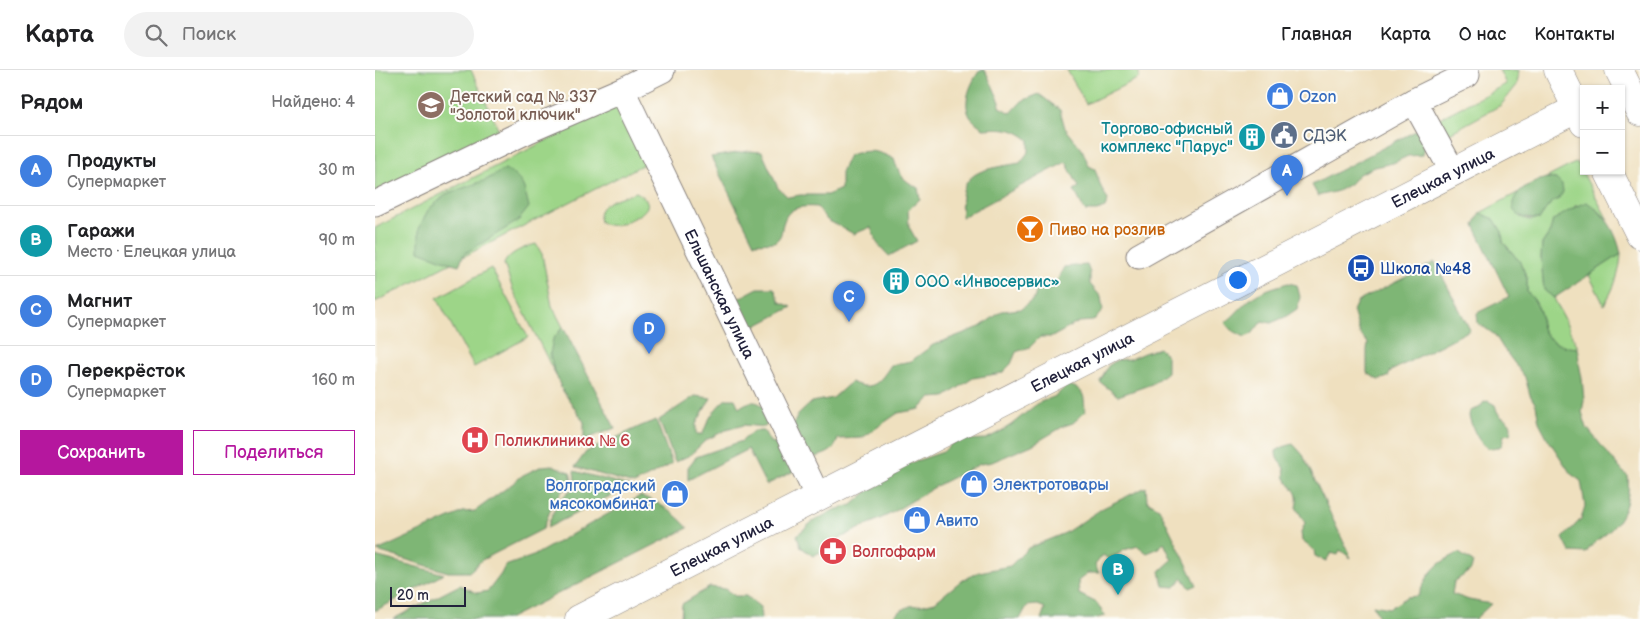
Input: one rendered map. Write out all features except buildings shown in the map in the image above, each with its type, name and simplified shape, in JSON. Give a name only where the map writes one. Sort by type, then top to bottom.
[{"type":"main road","points":[[1558,70],[1580,110]]},
{"type":"main road","points":[[1620,81],[1640,112]]},
{"type":"main road","name":"Елецкая улица","points":[[579,619],[1453,172],[1580,112]]},
{"type":"main road","points":[[1610,175],[1640,235]]},
{"type":"street","points":[[375,204],[529,130],[622,90],[662,70]]},
{"type":"street","points":[[1139,256],[1414,101],[1467,75],[1465,70]]},
{"type":"street","name":"Ельшанская улица","points":[[622,90],[818,498]]},
{"type":"street","points":[[1414,101],[1453,172]]},
{"type":"green space","name":"Детский сад № 337 \"Золотой ключик\"","points":[[375,70],[471,70],[504,141],[375,203]]},
{"type":"green space","points":[[980,70],[985,70],[1000,102],[999,107],[1011,113],[1022,101],[1039,94],[1060,110],[1065,128],[1082,149],[1089,166],[1095,169],[1108,200],[1105,208],[1097,211],[1085,211],[1074,190],[1079,187],[1066,162],[962,217],[961,201],[968,181],[984,171],[1020,163],[1029,151],[1029,140],[1018,133],[1003,129],[983,129],[971,118],[967,106],[968,93]]},
{"type":"green space","points":[[1067,70],[1139,70],[1139,78],[1086,104]]},
{"type":"green space","points":[[1499,70],[1519,70],[1517,85],[1501,105],[1448,134],[1438,119],[1506,84]]},
{"type":"green space","points":[[623,101],[652,160],[375,302],[375,228]]},
{"type":"green space","points":[[1421,128],[1426,139],[1422,155],[1408,156],[1393,163],[1374,167],[1359,174],[1350,184],[1338,191],[1318,196],[1312,185]]},
{"type":"green space","points":[[749,151],[762,152],[778,188],[788,197],[827,195],[841,189],[841,172],[849,155],[873,151],[894,159],[902,176],[918,188],[920,199],[908,210],[909,227],[917,241],[889,256],[877,243],[871,227],[854,234],[827,220],[817,207],[807,207],[797,208],[789,212],[784,221],[781,234],[775,242],[754,243],[711,157]]},
{"type":"green space","points":[[1577,162],[1580,168],[1580,175],[1584,175],[1608,220],[1597,209],[1576,205],[1567,214],[1553,220],[1550,232],[1542,244],[1541,259],[1544,290],[1554,298],[1578,348],[1567,347],[1552,341],[1545,333],[1541,326],[1539,309],[1527,292],[1527,278],[1520,262],[1503,242],[1502,232],[1494,219],[1480,213],[1519,192],[1513,203],[1520,217],[1529,220],[1540,219],[1544,211],[1554,200],[1556,179],[1546,178]]},
{"type":"green space","points":[[505,169],[520,181],[529,207],[518,221],[464,254],[459,265],[419,251],[419,228],[428,210],[446,194],[486,180]]},
{"type":"green space","points":[[1546,178],[1556,179],[1562,185],[1563,192],[1559,199],[1548,207],[1540,219],[1527,218],[1517,214],[1513,206],[1518,193],[1535,182]]},
{"type":"green space","points":[[636,192],[647,201],[647,208],[644,211],[619,224],[606,225],[600,222],[599,215],[605,205],[610,201]]},
{"type":"green space","points":[[1587,202],[1600,212],[1609,224],[1621,254],[1554,298],[1544,290],[1541,259],[1542,244],[1550,232],[1553,220]]},
{"type":"green space","points":[[1480,213],[1494,219],[1502,232],[1503,242],[1520,262],[1527,278],[1527,292],[1539,309],[1541,326],[1545,333],[1552,341],[1567,347],[1578,348],[1584,400],[1582,412],[1587,428],[1628,476],[1627,500],[1622,515],[1612,528],[1586,553],[1570,552],[1563,538],[1581,519],[1585,506],[1581,481],[1571,474],[1548,439],[1539,422],[1536,405],[1530,395],[1525,377],[1495,335],[1478,323],[1477,313],[1509,297],[1474,225]]},
{"type":"green space","points":[[536,244],[542,254],[552,306],[563,327],[553,339],[553,367],[556,376],[513,290],[504,264],[513,254]]},
{"type":"green space","points":[[1621,254],[1616,281],[1604,305],[1589,275]]},
{"type":"green space","points":[[1435,262],[1470,330],[1391,371],[1388,377],[1379,380],[1367,373],[1368,343],[1360,334],[1353,311],[1357,302]]},
{"type":"green space","points":[[1087,265],[1090,273],[1090,284],[1101,297],[1103,311],[1093,321],[1079,322],[1052,337],[1040,337],[1030,347],[1016,352],[1011,364],[1002,373],[973,378],[945,397],[930,398],[920,409],[898,413],[862,438],[838,439],[830,451],[816,457],[806,452],[793,425],[798,415],[812,402],[833,398],[851,382],[865,386],[875,384],[883,377],[891,365],[911,361],[933,345],[980,327],[1002,311],[1021,309],[1034,299],[1037,289],[1057,281],[1064,267]]},
{"type":"green space","points":[[491,268],[528,337],[474,367],[437,298]]},
{"type":"green space","points":[[1288,283],[1297,285],[1300,297],[1297,309],[1285,317],[1271,323],[1262,321],[1252,334],[1245,337],[1231,330],[1225,323],[1257,295]]},
{"type":"green space","points":[[758,288],[774,288],[780,302],[792,307],[752,328],[744,325],[733,301]]},
{"type":"green space","points":[[563,327],[615,428],[584,440],[584,422],[561,388],[550,354],[553,339]]},
{"type":"green space","points":[[1159,348],[1167,356],[1167,372],[1152,384],[1118,396],[1100,382],[1108,366],[1117,360],[1130,359]]},
{"type":"green space","points":[[1067,385],[1080,391],[1084,401],[1085,412],[1073,423],[1064,426],[1032,445],[992,462],[980,464],[940,484],[890,514],[840,538],[813,556],[801,547],[797,535],[812,522],[834,510],[852,505],[867,492],[897,474],[907,464],[943,452],[951,444],[962,440],[986,439],[1011,425],[1038,403],[1056,396]]},
{"type":"green space","points":[[695,396],[711,398],[696,424],[696,434],[703,434],[712,415],[726,399],[735,399],[739,408],[749,402],[758,403],[765,408],[771,418],[765,427],[744,425],[726,430],[706,440],[690,455],[675,462],[659,420]]},
{"type":"green space","points":[[1488,401],[1495,405],[1500,416],[1511,425],[1510,434],[1504,435],[1502,445],[1496,448],[1485,446],[1480,441],[1473,429],[1469,416],[1470,411],[1479,408],[1484,402]]},
{"type":"green space","points":[[656,420],[672,464],[634,484],[575,467],[586,452]]},
{"type":"green space","points":[[753,431],[764,431],[770,442],[787,446],[796,470],[766,485],[748,449],[688,480],[688,467],[696,457],[742,441]]},
{"type":"green space","points":[[1293,444],[1303,455],[1351,558],[1340,550],[1338,555],[1331,553],[1326,561],[1315,556],[1314,550],[1302,541],[1301,532],[1305,523],[1296,507],[1296,493],[1287,482],[1284,469],[1276,455],[1276,451]]},
{"type":"green space","points":[[552,465],[570,472],[572,480],[569,487],[562,491],[552,506],[543,529],[482,560],[469,572],[448,572],[377,551],[463,512],[475,511],[523,475],[542,466]]},
{"type":"green space","points":[[574,471],[630,486],[547,528],[560,501],[572,489],[575,480]]},
{"type":"green space","points":[[1146,487],[1147,501],[1159,508],[1197,585],[1190,588],[1183,578],[1175,587],[1163,586],[1160,571],[1172,560],[1164,543],[1157,549],[1147,553],[1138,546],[1124,550],[1110,560],[1103,555],[1095,565],[1099,573],[1088,573],[1078,581],[1079,594],[1097,603],[1105,616],[1093,619],[1041,619],[1045,608],[1038,605],[1027,606],[1020,619],[891,619],[898,612],[910,606],[935,602],[962,580],[979,572],[1010,566],[1028,548],[1065,533],[1103,508]]},
{"type":"green space","points":[[640,496],[666,508],[688,528],[508,619],[393,619],[460,585],[477,593],[488,591],[505,566],[533,556]]},
{"type":"green space","points":[[1459,553],[1473,562],[1471,570],[1454,582],[1452,594],[1469,600],[1491,604],[1475,619],[1380,619],[1373,605],[1390,608],[1407,597],[1418,596],[1433,570],[1444,561]]},
{"type":"green space","points":[[375,556],[444,574],[375,611]]},
{"type":"green space","points":[[710,587],[725,589],[735,596],[746,596],[760,607],[761,619],[681,619],[682,604]]},
{"type":"place","name":"Ozon","points":[[1280,96]]},
{"type":"place","name":"Детский сад № 337 \"Золотой ключик\"","points":[[431,105]]},
{"type":"place","name":"СДЭК","points":[[1284,135]]},
{"type":"place","name":"Торгово-офисный комплекс \"Парус\"","points":[[1252,137]]},
{"type":"place","name":"Продукты","points":[[1287,196]]},
{"type":"place","name":"Пиво на розлив","points":[[1030,229]]},
{"type":"place","name":"Школа №48","points":[[1361,268]]},
{"type":"place","name":"ООО «Инвосервис»","points":[[896,281]]},
{"type":"place","name":"Магнит","points":[[849,322]]},
{"type":"place","name":"Перекрёсток","points":[[649,354]]},
{"type":"place","name":"Поликлиника № 6","points":[[475,440]]},
{"type":"place","name":"Электротовары","points":[[974,484]]},
{"type":"place","name":"Волгоградский мясокомбинат","points":[[675,494]]},
{"type":"place","name":"Авито","points":[[917,520]]},
{"type":"place","name":"Волгофарм","points":[[833,551]]},
{"type":"place","name":"Гаражи","points":[[1118,595]]}]
